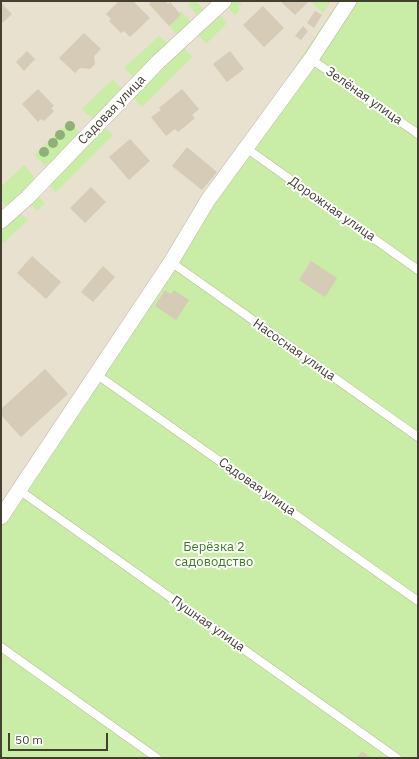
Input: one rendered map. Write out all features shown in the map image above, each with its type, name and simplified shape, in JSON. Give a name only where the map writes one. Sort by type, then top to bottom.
[{"type":"street","name":"Садовая улица","points":[[1,221],[27,198],[158,62],[224,1]]},
{"type":"street","points":[[1,517],[171,262],[208,200],[311,59],[349,1]]},
{"type":"lane","name":"Зелёная улица","points":[[311,59],[418,134]]},
{"type":"lane","name":"Дорожная улица","points":[[246,148],[418,270]]},
{"type":"lane","name":"Насосная улица","points":[[171,262],[418,437]]},
{"type":"lane","name":"Садовая улица","points":[[96,374],[418,600]]},
{"type":"lane","name":"Пушная улица","points":[[19,490],[397,758]]},
{"type":"lane","points":[[1,647],[157,758]]},
{"type":"shaded area","points":[[1,1],[381,1],[1,554]]},
{"type":"green space","points":[[192,1],[196,1],[205,11],[199,17],[188,5]]},
{"type":"green space","points":[[232,1],[240,1],[242,3],[238,7],[240,9],[235,15],[226,6]]},
{"type":"green space","points":[[310,1],[331,1],[323,13]]},
{"type":"green space","name":"Берёзка 2 садоводство","points":[[339,1],[418,1],[418,758],[1,758],[1,506]]},
{"type":"green space","points":[[181,11],[192,24],[179,36],[169,26],[181,15],[179,13]]},
{"type":"green space","points":[[219,14],[227,23],[206,44],[198,34]]},
{"type":"green space","points":[[159,36],[170,45],[135,79],[124,68]]},
{"type":"green space","points":[[184,48],[192,57],[142,107],[133,98]]},
{"type":"green space","points":[[113,79],[123,91],[94,120],[82,109]]},
{"type":"green space","points":[[69,122],[81,134],[52,163],[50,162],[45,166],[34,155]]},
{"type":"green space","points":[[104,127],[113,135],[56,192],[48,184]]},
{"type":"green space","points":[[24,165],[33,175],[34,180],[7,206],[1,200],[1,187]]},
{"type":"green space","points":[[38,196],[45,203],[37,211],[30,204]]},
{"type":"green space","points":[[20,213],[28,220],[1,245],[1,229]]},
{"type":"building","points":[[119,1],[133,1],[150,18],[130,37],[124,31],[121,33],[109,21],[111,19],[106,14]]},
{"type":"building","points":[[152,1],[165,1],[168,4],[170,2],[181,15],[169,26],[149,4]]},
{"type":"building","points":[[280,1],[309,1],[295,15]]},
{"type":"building","points":[[1,3],[12,14],[1,24]]},
{"type":"building","points":[[263,6],[284,28],[264,47],[243,25]]},
{"type":"building","points":[[315,11],[322,15],[314,28],[307,23]]},
{"type":"building","points":[[303,26],[308,31],[301,40],[295,36]]},
{"type":"building","points":[[84,33],[101,49],[94,56],[95,64],[90,69],[80,68],[75,73],[59,58]]},
{"type":"building","points":[[27,51],[35,59],[24,71],[16,62]]},
{"type":"building","points":[[230,51],[244,69],[227,82],[213,64]]},
{"type":"building","points":[[38,89],[54,106],[51,108],[54,111],[44,121],[41,119],[38,122],[22,104]]},
{"type":"building","points":[[182,89],[199,109],[192,115],[195,118],[178,132],[175,129],[166,136],[151,117],[161,110],[159,108]]},
{"type":"building","points":[[130,139],[150,161],[129,180],[109,157]]},
{"type":"building","points":[[187,147],[217,172],[202,190],[172,166]]},
{"type":"building","points":[[91,187],[106,202],[85,223],[70,208]]},
{"type":"building","points":[[32,256],[61,282],[46,299],[17,273]]},
{"type":"building","points":[[311,261],[337,278],[325,297],[299,280]]},
{"type":"building","points":[[103,266],[115,277],[93,302],[81,292]]},
{"type":"building","points":[[165,290],[171,294],[174,290],[189,300],[176,320],[155,306]]},
{"type":"building","points":[[45,369],[68,394],[21,437],[1,415],[1,409]]},
{"type":"building","points":[[362,751],[371,758],[357,758]]}]
